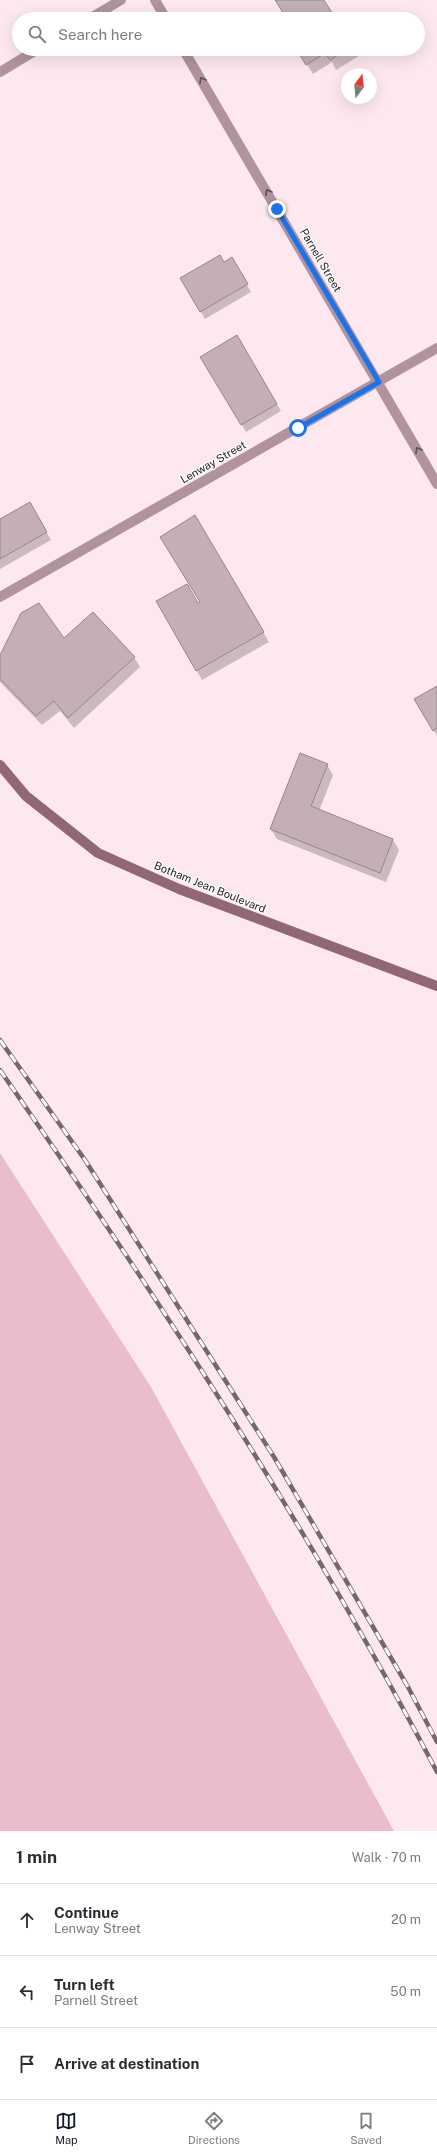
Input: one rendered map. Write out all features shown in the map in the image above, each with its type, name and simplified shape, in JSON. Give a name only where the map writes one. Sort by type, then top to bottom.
[{"type":"main road","name":"Botham Jean Boulevard","points":[[0,765],[26,796],[98,853],[179,889],[436,985]]},
{"type":"street","points":[[101,12],[122,0]]},
{"type":"street","points":[[155,0],[162,12]]},
{"type":"street","points":[[0,72],[26,56]]},
{"type":"street","name":"Parnell Street","points":[[188,56],[437,484]]},
{"type":"street","name":"Lenway Street","points":[[0,597],[437,348]]},
{"type":"shaded area","points":[[0,1153],[151,1387],[394,1831],[0,1831]]},
{"type":"building","points":[[275,0],[324,0],[332,12],[283,12]]},
{"type":"building","points":[[300,56],[320,56],[306,65]]},
{"type":"building","points":[[327,56],[337,56],[330,60]]},
{"type":"building","points":[[220,255],[224,262],[232,257],[248,284],[200,312],[180,278]]},
{"type":"building","points":[[237,335],[277,404],[241,425],[200,357]]},
{"type":"building","points":[[30,502],[47,532],[0,559],[0,519]]},
{"type":"building","points":[[195,515],[264,632],[196,671],[156,601],[187,584],[198,603],[200,602],[160,537]]},
{"type":"building","points":[[39,603],[64,638],[93,612],[135,657],[68,718],[54,701],[36,716],[0,679],[0,655],[21,613]]},
{"type":"building","points":[[437,686],[437,728],[433,731],[414,699]]},
{"type":"building","points":[[300,753],[328,764],[311,806],[393,839],[380,873],[270,829]]},
{"type":"railway","points":[[0,1040],[85,1160],[274,1457],[408,1687],[437,1742]]},
{"type":"railway","points":[[0,1070],[59,1155],[174,1327],[284,1502],[337,1591],[437,1772]]},
{"type":"route","points":[[277,209],[379,382],[298,428]]}]
